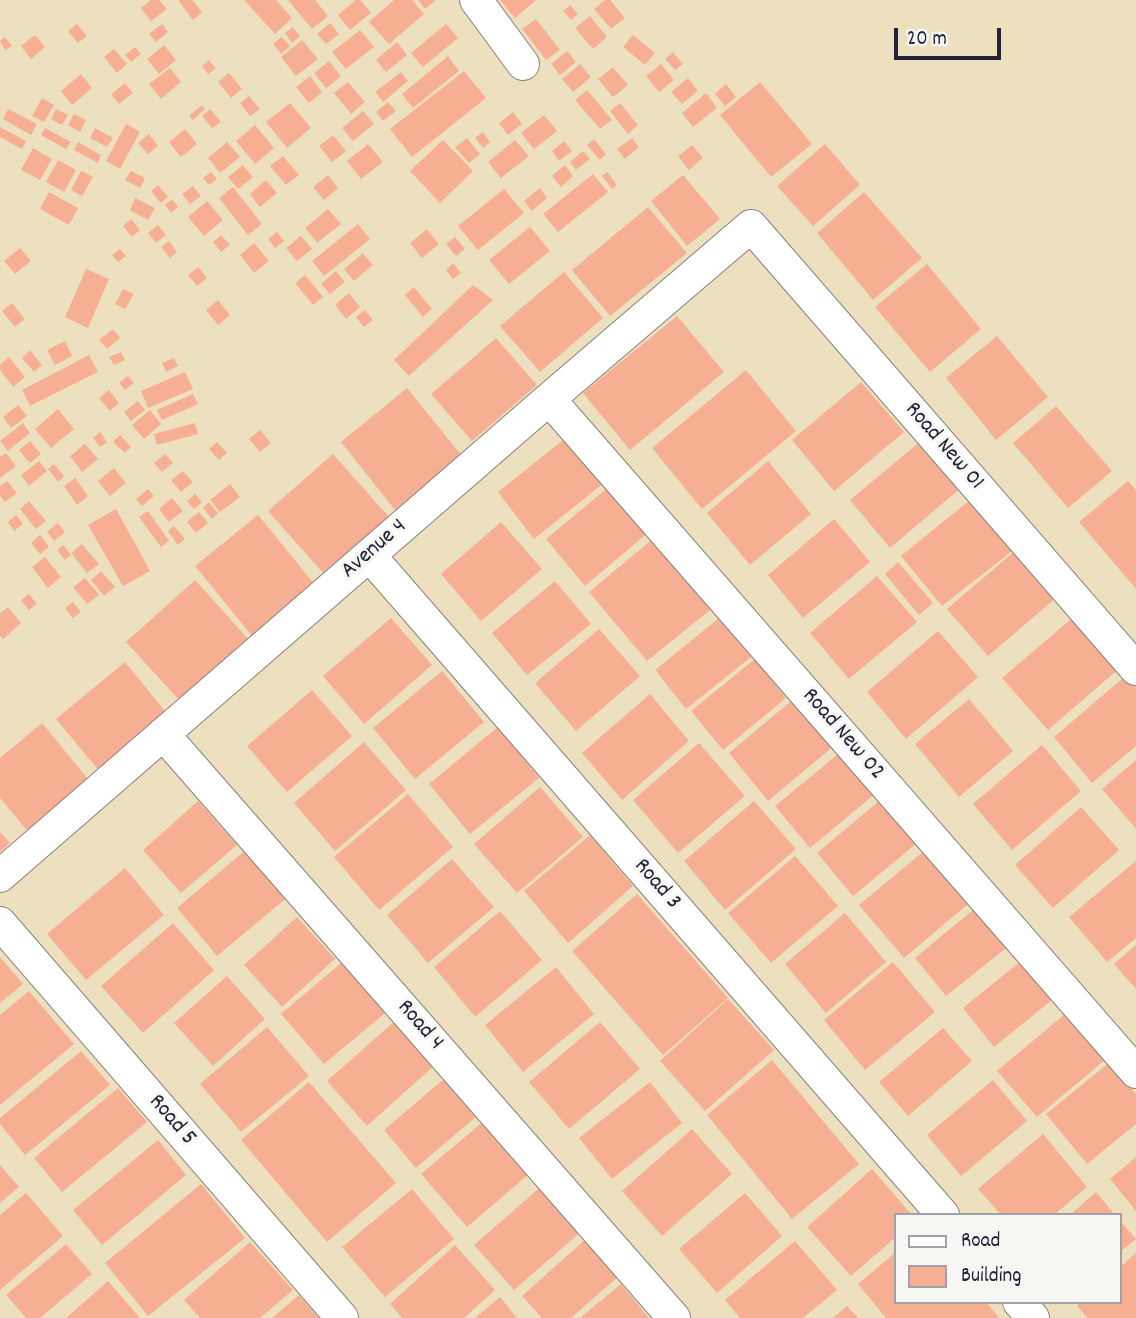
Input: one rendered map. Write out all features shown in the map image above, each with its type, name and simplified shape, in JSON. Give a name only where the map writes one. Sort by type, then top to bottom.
[{"type":"street","points":[[476,0],[523,64]]},
{"type":"street","name":"Avenue 4","points":[[0,876],[751,226]]},
{"type":"street","name":"Road New 01","points":[[751,226],[1136,669]]},
{"type":"street","name":"Road New 02","points":[[549,399],[1136,1072]]},
{"type":"street","name":"Road 3","points":[[369,555],[941,1213]]},
{"type":"street","name":"Road 4","points":[[163,734],[674,1318]]},
{"type":"street","name":"Road 5","points":[[0,923],[342,1318]]},
{"type":"street","points":[[1021,1304],[1033,1318]]},
{"type":"building","points":[[151,0],[159,0],[167,9],[151,21],[141,8]]},
{"type":"building","points":[[178,0],[192,0],[202,12],[193,20]]},
{"type":"building","points":[[244,0],[276,0],[292,18],[275,34]]},
{"type":"building","points":[[288,0],[315,0],[328,16],[312,29]]},
{"type":"building","points":[[356,0],[360,0],[371,13],[350,30],[338,15]]},
{"type":"building","points":[[394,0],[412,0],[424,14],[389,44],[369,22]]},
{"type":"building","points":[[418,0],[436,0],[425,9]]},
{"type":"building","points":[[500,0],[536,0],[515,18]]},
{"type":"building","points":[[605,0],[610,0],[625,18],[611,29],[594,9]]},
{"type":"building","points":[[570,5],[578,14],[571,20],[563,11]]},
{"type":"building","points":[[590,16],[607,37],[593,49],[575,28]]},
{"type":"building","points":[[536,19],[560,50],[546,60],[522,29]]},
{"type":"building","points":[[330,23],[339,34],[326,44],[317,34]]},
{"type":"building","points":[[77,24],[87,36],[78,43],[68,31]]},
{"type":"building","points":[[162,24],[168,32],[156,42],[149,34]]},
{"type":"building","points":[[446,24],[458,38],[423,67],[411,53]]},
{"type":"building","points":[[293,27],[300,36],[292,43],[285,33]]},
{"type":"building","points":[[360,30],[374,47],[346,69],[332,52]]},
{"type":"building","points":[[35,35],[45,47],[31,59],[21,46]]},
{"type":"building","points":[[633,35],[655,53],[645,65],[623,47]]},
{"type":"building","points":[[5,37],[12,46],[5,50],[0,41]]},
{"type":"building","points":[[282,37],[290,46],[281,54],[273,44]]},
{"type":"building","points":[[302,40],[318,59],[296,76],[281,57]]},
{"type":"building","points":[[397,42],[407,55],[386,72],[376,60]]},
{"type":"building","points":[[164,45],[176,60],[159,74],[147,59]]},
{"type":"building","points":[[135,47],[141,54],[131,62],[125,55]]},
{"type":"building","points":[[114,49],[127,64],[117,73],[104,57]]},
{"type":"building","points":[[567,51],[576,62],[560,75],[551,64]]},
{"type":"building","points":[[673,52],[683,64],[675,70],[665,59]]},
{"type":"building","points":[[448,56],[459,71],[413,108],[402,94]]},
{"type":"building","points":[[209,60],[216,68],[208,74],[202,66]]},
{"type":"building","points":[[329,61],[341,76],[326,88],[314,73]]},
{"type":"building","points":[[580,64],[591,77],[573,92],[562,79]]},
{"type":"building","points":[[661,64],[674,80],[659,92],[646,76]]},
{"type":"building","points":[[613,67],[628,85],[613,97],[598,79]]},
{"type":"building","points":[[170,68],[181,82],[161,99],[149,84]]},
{"type":"building","points":[[464,71],[486,98],[412,157],[390,129]]},
{"type":"building","points":[[401,72],[408,81],[383,102],[375,92]]},
{"type":"building","points":[[229,73],[242,89],[231,98],[218,82]]},
{"type":"building","points":[[81,74],[92,88],[72,105],[61,91]]},
{"type":"building","points":[[310,76],[322,92],[309,103],[296,87]]},
{"type":"building","points":[[688,78],[698,91],[682,104],[671,92]]},
{"type":"building","points":[[348,82],[365,102],[351,114],[334,93]]},
{"type":"building","points":[[760,82],[812,144],[771,177],[720,115]]},
{"type":"building","points":[[125,83],[133,93],[119,104],[111,94]]},
{"type":"building","points":[[726,84],[736,97],[725,106],[715,94]]},
{"type":"building","points":[[587,90],[612,120],[600,129],[575,100]]},
{"type":"building","points":[[706,93],[717,108],[693,127],[682,113]]},
{"type":"building","points":[[249,96],[260,109],[250,116],[240,103]]},
{"type":"building","points":[[42,98],[54,105],[44,122],[32,116]]},
{"type":"building","points":[[388,102],[396,111],[383,121],[376,112]]},
{"type":"building","points":[[290,103],[311,128],[287,148],[266,122]]},
{"type":"building","points":[[620,103],[638,125],[628,134],[610,111]]},
{"type":"building","points":[[202,105],[205,109],[193,120],[189,116]]},
{"type":"building","points":[[8,109],[37,124],[31,135],[3,119]]},
{"type":"building","points":[[56,109],[68,115],[62,125],[51,119]]},
{"type":"building","points":[[210,109],[221,122],[212,128],[202,116]]},
{"type":"building","points":[[363,111],[374,124],[353,141],[342,128]]},
{"type":"building","points":[[513,112],[522,124],[508,135],[499,123]]},
{"type":"building","points":[[74,114],[86,120],[80,132],[68,125]]},
{"type":"building","points":[[544,115],[557,131],[534,149],[521,133]]},
{"type":"building","points":[[126,124],[140,132],[120,169],[106,161]]},
{"type":"building","points":[[255,125],[274,148],[255,164],[236,141]]},
{"type":"building","points":[[0,127],[26,141],[22,149],[0,137]]},
{"type":"building","points":[[45,128],[71,142],[66,149],[41,135]]},
{"type":"building","points":[[95,128],[113,138],[107,147],[90,138]]},
{"type":"building","points":[[185,129],[197,144],[181,157],[169,142]]},
{"type":"building","points":[[483,132],[490,142],[483,148],[475,138]]},
{"type":"building","points":[[149,134],[158,146],[148,154],[138,143]]},
{"type":"building","points":[[333,135],[346,151],[332,162],[319,146]]},
{"type":"building","points":[[467,138],[480,154],[469,163],[455,147]]},
{"type":"building","points":[[632,138],[639,147],[625,159],[617,149]]},
{"type":"building","points":[[594,139],[606,154],[600,160],[587,145]]},
{"type":"building","points":[[443,140],[473,171],[440,203],[410,171]]},
{"type":"building","points":[[515,140],[529,156],[501,178],[488,162]]},
{"type":"building","points":[[564,141],[572,151],[559,161],[552,151]]},
{"type":"building","points":[[78,142],[101,155],[98,163],[74,150]]},
{"type":"building","points":[[227,142],[240,157],[220,173],[208,158]]},
{"type":"building","points":[[368,144],[383,162],[361,179],[347,161]]},
{"type":"building","points":[[825,144],[860,185],[813,226],[777,186]]},
{"type":"building","points":[[692,145],[703,158],[689,170],[678,156]]},
{"type":"building","points":[[33,148],[52,159],[40,180],[21,170]]},
{"type":"building","points":[[583,151],[590,159],[576,170],[570,162]]},
{"type":"building","points":[[283,156],[299,175],[286,185],[270,166]]},
{"type":"building","points":[[58,160],[76,170],[64,192],[46,182]]},
{"type":"building","points":[[243,165],[253,177],[238,189],[228,177]]},
{"type":"building","points":[[565,165],[573,176],[561,187],[552,176]]},
{"type":"building","points":[[81,171],[93,177],[82,196],[71,190]]},
{"type":"building","points":[[131,171],[145,178],[140,188],[125,180]]},
{"type":"building","points":[[211,172],[217,179],[209,185],[203,178]]},
{"type":"building","points":[[607,172],[617,185],[612,189],[602,176]]},
{"type":"building","points":[[593,174],[608,192],[558,232],[543,214]]},
{"type":"building","points":[[328,175],[338,188],[324,200],[313,187]]},
{"type":"building","points":[[683,175],[720,219],[687,246],[651,201]]},
{"type":"building","points":[[266,180],[277,193],[260,207],[250,194]]},
{"type":"building","points":[[158,185],[168,197],[161,203],[151,191]]},
{"type":"building","points":[[193,186],[201,196],[190,204],[182,194]]},
{"type":"building","points":[[233,187],[262,224],[248,235],[219,198]]},
{"type":"building","points":[[540,188],[547,198],[532,211],[524,201]]},
{"type":"building","points":[[504,189],[524,213],[478,250],[458,226]]},
{"type":"building","points":[[49,192],[78,208],[69,225],[40,209]]},
{"type":"building","points":[[864,192],[922,258],[873,300],[817,233]]},
{"type":"building","points":[[135,198],[155,208],[148,220],[130,210]]},
{"type":"building","points":[[172,199],[178,207],[171,213],[165,205]]},
{"type":"building","points":[[207,201],[223,220],[204,236],[188,217]]},
{"type":"building","points":[[648,207],[687,253],[610,316],[572,270]]},
{"type":"building","points":[[328,209],[341,224],[317,243],[305,228]]},
{"type":"building","points":[[131,219],[140,230],[132,237],[123,226]]},
{"type":"building","points":[[358,224],[370,239],[324,276],[312,261]]},
{"type":"building","points":[[158,225],[166,235],[156,243],[148,233]]},
{"type":"building","points":[[530,227],[550,251],[509,284],[489,260]]},
{"type":"building","points":[[427,229],[439,244],[422,258],[410,243]]},
{"type":"building","points":[[277,232],[284,241],[275,248],[268,239]]},
{"type":"building","points":[[221,235],[230,245],[221,252],[213,242]]},
{"type":"building","points":[[301,236],[312,249],[297,261],[286,248]]},
{"type":"building","points":[[455,237],[465,249],[456,256],[446,244]]},
{"type":"building","points":[[169,241],[177,252],[170,258],[161,247]]},
{"type":"building","points":[[254,243],[269,261],[254,273],[240,255]]},
{"type":"building","points":[[20,248],[31,261],[15,274],[4,261]]},
{"type":"building","points":[[120,249],[126,256],[118,262],[112,255]]},
{"type":"building","points":[[363,253],[373,265],[354,281],[344,269]]},
{"type":"building","points":[[453,263],[461,273],[453,279],[446,270]]},
{"type":"building","points":[[927,264],[981,329],[930,372],[875,307]]},
{"type":"building","points":[[198,267],[207,278],[197,286],[188,275]]},
{"type":"building","points":[[86,269],[109,279],[88,328],[65,317]]},
{"type":"building","points":[[336,271],[345,282],[330,294],[321,284]]},
{"type":"building","points":[[564,272],[603,318],[540,372],[500,326]]},
{"type":"building","points":[[305,275],[323,297],[313,305],[295,283]]},
{"type":"building","points":[[473,285],[493,300],[409,376],[394,360]]},
{"type":"building","points":[[414,287],[432,309],[423,317],[405,295]]},
{"type":"building","points":[[123,289],[134,294],[125,309],[115,304]]},
{"type":"building","points":[[349,293],[360,307],[346,319],[335,305]]},
{"type":"building","points":[[218,300],[230,315],[218,325],[206,310]]},
{"type":"building","points":[[12,303],[25,319],[15,327],[2,311]]},
{"type":"building","points":[[365,310],[373,320],[364,327],[356,317]]},
{"type":"building","points":[[677,316],[724,372],[630,450],[583,393]]},
{"type":"building","points":[[113,329],[120,338],[107,349],[99,340]]},
{"type":"building","points":[[997,336],[1048,397],[996,440],[946,378]]},
{"type":"building","points":[[496,338],[537,385],[472,441],[431,394]]},
{"type":"building","points":[[65,341],[72,356],[55,365],[47,350]]},
{"type":"building","points":[[30,350],[42,365],[34,372],[22,358]]},
{"type":"building","points":[[121,352],[125,360],[114,365],[109,357]]},
{"type":"building","points":[[89,355],[98,372],[30,406],[22,390]]},
{"type":"building","points":[[9,357],[25,377],[13,387],[0,370],[0,365]]},
{"type":"building","points":[[174,358],[178,366],[166,372],[162,363]]},
{"type":"building","points":[[746,370],[796,431],[702,509],[652,448]]},
{"type":"building","points":[[185,372],[193,389],[148,408],[141,391]]},
{"type":"building","points":[[128,376],[134,383],[125,390],[119,383]]},
{"type":"building","points":[[861,382],[904,432],[834,491],[792,440]]},
{"type":"building","points":[[407,388],[462,456],[395,510],[341,442]]},
{"type":"building","points":[[109,390],[119,403],[110,411],[99,398]]},
{"type":"building","points":[[193,394],[198,404],[162,420],[157,410]]},
{"type":"building","points":[[138,401],[145,410],[131,421],[124,412]]},
{"type":"building","points":[[18,405],[27,416],[11,428],[3,417]]},
{"type":"building","points":[[1056,406],[1112,471],[1068,508],[1013,443]]},
{"type":"building","points":[[58,409],[74,429],[51,448],[35,429]]},
{"type":"building","points":[[150,410],[161,424],[144,439],[132,425]]},
{"type":"building","points":[[23,423],[30,433],[8,451],[0,441]]},
{"type":"building","points":[[195,423],[198,434],[157,445],[154,434]]},
{"type":"building","points":[[260,430],[271,443],[260,452],[249,439]]},
{"type":"building","points":[[100,432],[107,442],[100,447],[93,438]]},
{"type":"building","points":[[120,435],[131,447],[125,453],[113,442]]},
{"type":"building","points":[[568,436],[605,482],[534,539],[498,492]]},
{"type":"building","points":[[922,440],[962,487],[890,548],[850,500]]},
{"type":"building","points":[[30,441],[41,454],[30,463],[19,450]]},
{"type":"building","points":[[217,442],[227,453],[219,460],[209,449]]},
{"type":"building","points":[[85,444],[98,459],[82,472],[70,456]]},
{"type":"building","points":[[6,453],[16,466],[0,478],[0,457]]},
{"type":"building","points":[[165,454],[173,463],[162,472],[154,463]]},
{"type":"building","points":[[333,454],[389,517],[324,574],[268,511]]},
{"type":"building","points":[[39,461],[47,471],[29,486],[21,475]]},
{"type":"building","points":[[768,461],[811,514],[750,565],[707,513]]},
{"type":"building","points":[[54,464],[64,476],[58,482],[48,469]]},
{"type":"building","points":[[114,468],[126,483],[110,496],[98,481]]},
{"type":"building","points":[[183,471],[193,482],[181,492],[171,480]]},
{"type":"building","points":[[75,478],[88,496],[77,505],[64,486]]},
{"type":"building","points":[[7,481],[17,493],[5,502],[0,496],[0,486]]},
{"type":"building","points":[[1128,481],[1136,490],[1136,589],[1079,522]]},
{"type":"building","points":[[230,484],[240,497],[220,512],[210,500]]},
{"type":"building","points":[[611,485],[650,531],[585,586],[546,539]]},
{"type":"building","points":[[148,489],[154,496],[142,506],[136,499]]},
{"type":"building","points":[[195,494],[202,502],[194,509],[187,501]]},
{"type":"building","points":[[172,498],[183,511],[169,522],[159,509]]},
{"type":"building","points":[[970,500],[1012,551],[942,606],[901,556]]},
{"type":"building","points":[[29,501],[46,521],[36,529],[20,509]]},
{"type":"building","points":[[209,502],[218,513],[212,519],[203,508]]},
{"type":"building","points":[[116,509],[150,571],[123,586],[88,525]]},
{"type":"building","points":[[148,511],[169,541],[161,547],[139,517]]},
{"type":"building","points":[[199,512],[208,523],[196,533],[187,522]]},
{"type":"building","points":[[16,515],[23,524],[14,531],[8,522]]},
{"type":"building","points":[[258,515],[316,586],[253,637],[195,566]]},
{"type":"building","points":[[834,519],[870,562],[803,618],[768,575]]},
{"type":"building","points":[[501,522],[542,569],[481,621],[441,574]]},
{"type":"building","points":[[58,523],[65,532],[54,541],[47,532]]},
{"type":"building","points":[[174,526],[185,539],[178,545],[168,531]]},
{"type":"building","points":[[40,535],[49,547],[40,554],[31,543]]},
{"type":"building","points":[[655,537],[715,606],[647,661],[589,592]]},
{"type":"building","points":[[82,544],[99,564],[87,573],[71,553]]},
{"type":"building","points":[[63,545],[71,555],[65,560],[57,550]]},
{"type":"building","points":[[1016,550],[1056,598],[988,656],[947,609]]},
{"type":"building","points":[[45,557],[61,577],[48,588],[32,567]]},
{"type":"building","points":[[898,562],[933,603],[919,615],[885,574]]},
{"type":"building","points":[[101,571],[115,587],[104,596],[91,580]]},
{"type":"building","points":[[877,576],[917,622],[849,679],[810,633]]},
{"type":"building","points":[[85,578],[99,595],[87,604],[73,587]]},
{"type":"building","points":[[195,580],[249,640],[181,702],[126,642]]},
{"type":"building","points":[[555,581],[591,624],[527,675],[492,633]]},
{"type":"building","points":[[29,594],[37,604],[29,610],[21,600]]},
{"type":"building","points":[[73,602],[81,612],[73,618],[65,608]]},
{"type":"building","points":[[8,607],[21,623],[3,639],[0,636],[0,613]]},
{"type":"building","points":[[1076,615],[1121,667],[1048,730],[1002,678]]},
{"type":"building","points":[[391,618],[432,665],[364,724],[323,676]]},
{"type":"building","points":[[719,618],[751,657],[686,709],[655,670]]},
{"type":"building","points":[[599,629],[640,676],[576,731],[535,683]]},
{"type":"building","points":[[938,631],[978,677],[906,739],[867,692]]},
{"type":"building","points":[[755,659],[786,698],[723,750],[691,711]]},
{"type":"building","points":[[125,662],[168,715],[100,772],[56,719]]},
{"type":"building","points":[[442,671],[484,722],[415,779],[373,728]]},
{"type":"building","points":[[1130,672],[1136,679],[1136,746],[1092,783],[1054,737]]},
{"type":"building","points":[[312,690],[352,736],[287,792],[247,746]]},
{"type":"building","points":[[650,694],[689,741],[622,800],[582,753]]},
{"type":"building","points":[[797,696],[836,744],[768,801],[729,753]]},
{"type":"building","points":[[969,699],[1013,751],[959,797],[915,744]]},
{"type":"building","points":[[42,723],[92,784],[30,834],[0,798],[0,758]]},
{"type":"building","points":[[498,727],[539,778],[470,834],[429,784]]},
{"type":"building","points":[[364,742],[406,790],[335,851],[294,803]]},
{"type":"building","points":[[699,743],[745,796],[678,853],[633,800]]},
{"type":"building","points":[[1042,745],[1081,791],[1012,850],[973,804]]},
{"type":"building","points":[[842,751],[876,793],[810,848],[775,806]]},
{"type":"building","points":[[1136,760],[1136,829],[1102,789]]},
{"type":"building","points":[[540,787],[583,837],[517,893],[474,844]]},
{"type":"building","points":[[408,794],[453,847],[379,910],[334,857]]},
{"type":"building","points":[[886,795],[922,839],[853,896],[817,853]]},
{"type":"building","points":[[198,801],[237,845],[181,893],[143,850]]},
{"type":"building","points":[[754,801],[796,849],[725,910],[684,861]]},
{"type":"building","points":[[1081,807],[1119,850],[1053,908],[1015,865]]},
{"type":"building","points":[[0,832],[10,843],[0,852]]},
{"type":"building","points":[[590,835],[633,886],[568,943],[524,891]]},
{"type":"building","points":[[930,846],[974,899],[904,958],[859,905]]},
{"type":"building","points":[[248,848],[289,896],[217,956],[177,908]]},
{"type":"building","points":[[795,856],[838,906],[771,963],[728,913]]},
{"type":"building","points":[[452,859],[494,907],[428,963],[387,915]]},
{"type":"building","points":[[1136,861],[1136,938],[1107,962],[1069,917]]},
{"type":"building","points":[[125,868],[164,915],[86,980],[47,934]]},
{"type":"building","points":[[637,894],[728,998],[663,1055],[572,951]]},
{"type":"building","points":[[979,905],[1010,945],[946,996],[915,958]]},
{"type":"building","points":[[500,911],[542,960],[475,1017],[434,967]]},
{"type":"building","points":[[845,913],[886,962],[826,1013],[785,964]]},
{"type":"building","points":[[297,917],[335,959],[282,1007],[244,965]]},
{"type":"building","points":[[173,923],[214,970],[143,1033],[101,986]]},
{"type":"building","points":[[1136,945],[1136,989],[1114,964]]},
{"type":"building","points":[[1027,956],[1058,995],[994,1047],[963,1008]]},
{"type":"building","points":[[0,957],[23,984],[0,1003]]},
{"type":"building","points":[[347,958],[390,1009],[324,1064],[281,1014]]},
{"type":"building","points":[[893,962],[935,1012],[865,1070],[824,1020]]},
{"type":"building","points":[[556,967],[594,1014],[523,1072],[485,1025]]},
{"type":"building","points":[[227,976],[265,1019],[213,1066],[174,1023]]},
{"type":"building","points":[[29,991],[74,1044],[0,1105],[0,1015]]},
{"type":"building","points":[[728,999],[774,1050],[705,1111],[660,1061]]},
{"type":"building","points":[[1066,1013],[1105,1060],[1037,1117],[997,1071]]},
{"type":"building","points":[[397,1019],[436,1064],[367,1126],[327,1081]]},
{"type":"building","points":[[600,1022],[640,1069],[569,1129],[529,1082]]},
{"type":"building","points":[[267,1027],[309,1076],[241,1132],[200,1084]]},
{"type":"building","points":[[943,1028],[972,1061],[908,1116],[879,1082]]},
{"type":"building","points":[[81,1051],[110,1085],[25,1155],[0,1124],[0,1118]]},
{"type":"building","points":[[772,1060],[859,1164],[792,1219],[707,1115]]},
{"type":"building","points":[[1110,1062],[1136,1094],[1136,1124],[1087,1164],[1046,1114]]},
{"type":"building","points":[[445,1078],[477,1116],[416,1168],[384,1130]]},
{"type":"building","points":[[993,1080],[1027,1121],[961,1176],[927,1135]]},
{"type":"building","points":[[309,1082],[396,1183],[327,1242],[241,1140]]},
{"type":"building","points":[[650,1082],[682,1123],[612,1179],[579,1138]]},
{"type":"building","points":[[118,1088],[147,1122],[62,1192],[34,1158]]},
{"type":"building","points":[[491,1115],[536,1168],[467,1227],[421,1174]]},
{"type":"building","points":[[692,1129],[732,1174],[662,1236],[622,1191]]},
{"type":"building","points":[[1043,1134],[1087,1187],[1056,1213],[999,1213],[978,1189]]},
{"type":"building","points":[[158,1140],[186,1175],[102,1245],[73,1210]]},
{"type":"building","points":[[1136,1157],[1136,1211],[1110,1179]]},
{"type":"building","points":[[0,1165],[19,1187],[0,1203]]},
{"type":"building","points":[[872,1169],[910,1213],[894,1213],[894,1239],[851,1276],[807,1227]]},
{"type":"building","points":[[201,1184],[245,1238],[148,1316],[105,1263]]},
{"type":"building","points":[[544,1184],[584,1229],[514,1290],[474,1245]]},
{"type":"building","points":[[412,1189],[454,1239],[385,1297],[342,1247]]},
{"type":"building","points":[[1096,1192],[1113,1213],[1072,1213]]},
{"type":"building","points":[[26,1193],[63,1236],[0,1290],[0,1215]]},
{"type":"building","points":[[745,1193],[782,1236],[717,1293],[679,1249]]},
{"type":"building","points":[[1122,1223],[1136,1239],[1122,1250]]},
{"type":"building","points":[[587,1238],[619,1276],[571,1318],[542,1318],[522,1296]]},
{"type":"building","points":[[795,1241],[837,1290],[803,1318],[740,1318],[725,1300]]},
{"type":"building","points":[[250,1242],[293,1290],[260,1318],[200,1318],[184,1300]]},
{"type":"building","points":[[66,1244],[92,1274],[40,1318],[26,1318],[6,1295]]},
{"type":"building","points":[[455,1245],[495,1290],[464,1318],[402,1318],[390,1304]]},
{"type":"building","points":[[1136,1253],[1136,1318],[1088,1318],[1077,1306],[1079,1304],[1122,1304],[1122,1265]]},
{"type":"building","points":[[894,1254],[894,1304],[988,1304],[999,1318],[886,1318],[858,1284]]},
{"type":"building","points":[[108,1281],[140,1318],[66,1318]]},
{"type":"building","points":[[621,1284],[649,1318],[580,1318]]},
{"type":"building","points":[[299,1295],[319,1318],[272,1318]]},
{"type":"building","points":[[500,1297],[517,1318],[475,1318]]},
{"type":"building","points":[[847,1306],[858,1318],[833,1318]]}]
